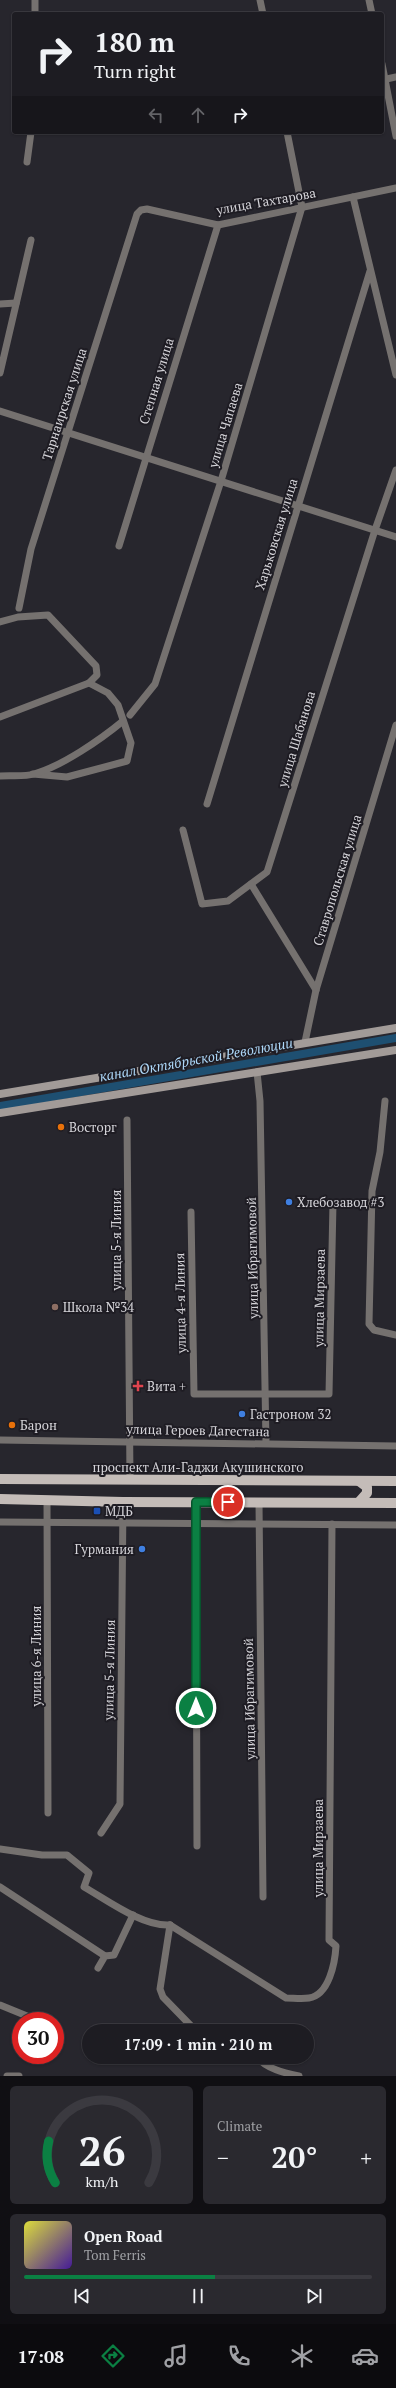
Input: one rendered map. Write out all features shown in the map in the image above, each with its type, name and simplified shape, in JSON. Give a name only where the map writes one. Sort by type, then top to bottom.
[{"type":"main road","points":[[0,1094],[396,1028]]},
{"type":"main road","points":[[0,1113],[396,1050]]},
{"type":"main road","name":"проспект Али-Гаджи Акушинского","points":[[0,1479],[396,1481]]},
{"type":"main road","points":[[358,1481],[367,1487],[367,1493],[359,1502]]},
{"type":"main road","points":[[0,1499],[123,1502],[396,1502]]},
{"type":"street","points":[[35,0],[35,12]]},
{"type":"street","points":[[260,0],[263,12]]},
{"type":"street","points":[[369,0],[372,12]]},
{"type":"street","points":[[396,78],[384,79],[396,136]]},
{"type":"street","points":[[27,162],[31,134]]},
{"type":"street","name":"улица Чапаева","points":[[130,715],[155,684],[221,481],[302,207],[287,134]]},
{"type":"street","name":"улица Тахтарова","points":[[141,210],[147,209],[218,225],[396,188]]},
{"type":"street","points":[[353,197],[396,375]]},
{"type":"street","name":"Тарнаирская улица","points":[[19,608],[31,549],[136,214],[141,210]]},
{"type":"street","name":"Степная улица","points":[[118,546],[144,458],[218,225]]},
{"type":"street","points":[[0,373],[32,240]]},
{"type":"street","name":"Харьковская улица","points":[[207,804],[297,505],[370,271]]},
{"type":"street","points":[[0,304],[16,303]]},
{"type":"street","points":[[0,411],[396,537]]},
{"type":"street","name":"улица Шабанова","points":[[183,830],[202,904],[228,901],[268,872],[375,530],[396,470]]},
{"type":"street","points":[[0,622],[18,617],[48,614],[96,666],[97,675],[89,683],[0,717]]},
{"type":"street","points":[[0,776],[33,774],[67,777],[126,761],[131,743],[118,705],[108,693],[89,683]]},
{"type":"street","points":[[33,774],[72,756],[105,736],[123,721]]},
{"type":"street","name":"Ставропольская улица","points":[[305,1042],[316,990],[396,725]]},
{"type":"street","points":[[251,884],[316,990]]},
{"type":"street","name":"улица Ибрагимовой","points":[[257,1072],[260,1101],[266,1443]]},
{"type":"street","points":[[385,1101],[380,1152],[372,1191],[369,1324],[374,1330],[396,1335]]},
{"type":"street","name":"улица 5-я Линия","points":[[127,1120],[130,1479]]},
{"type":"street","name":"улица Мирзаева","points":[[266,1394],[329,1394],[333,1203]]},
{"type":"street","name":"улица 4-я Линия","points":[[191,1212],[194,1394],[266,1394]]},
{"type":"street","name":"улица Героев Дагестана","points":[[0,1440],[129,1440],[396,1446]]},
{"type":"street","name":"улица 6-я Линия","points":[[47,1500],[48,1813]]},
{"type":"street","name":"улица 5-я Линия","points":[[101,1833],[120,1804],[123,1502]]},
{"type":"street","points":[[196,1502],[197,1846]]},
{"type":"street","name":"улица Ибрагимовой","points":[[259,1502],[263,1897]]},
{"type":"street","points":[[0,1522],[396,1525]]},
{"type":"street","name":"улица Мирзаева","points":[[170,1925],[286,1998],[309,1998],[319,1994],[326,1986],[336,1946],[329,1940],[332,1524]]},
{"type":"street","points":[[0,1849],[42,1855],[67,1855],[89,1873],[84,1887],[133,1915],[162,1926],[170,1925],[160,1989],[163,1997],[189,2024]]},
{"type":"street","points":[[0,1887],[105,1956],[114,1955],[133,1915]]},
{"type":"street","points":[[98,1968],[105,1956]]},
{"type":"street","points":[[0,2005],[17,2012]]},
{"type":"street","points":[[265,2064],[281,2072],[299,2076]]},
{"type":"street","points":[[7,2076],[19,2076]]},
{"type":"waterway","name":"канал Октябрьской Революции","points":[[0,1106],[396,1038]]},
{"type":"place","name":"Восторг","points":[[61,1127]]},
{"type":"place","name":"Хлебозавод #3","points":[[289,1202]]},
{"type":"place","name":"Школа №34","points":[[55,1307]]},
{"type":"place","name":"Вита +","points":[[138,1386]]},
{"type":"place","name":"Гастроном 32","points":[[242,1414]]},
{"type":"place","name":"Барон","points":[[12,1425]]},
{"type":"place","name":"МДБ","points":[[97,1511]]},
{"type":"place","name":"Гурмания","points":[[142,1549]]},
{"type":"route","points":[[196,1708],[196,1502],[228,1502]]}]
